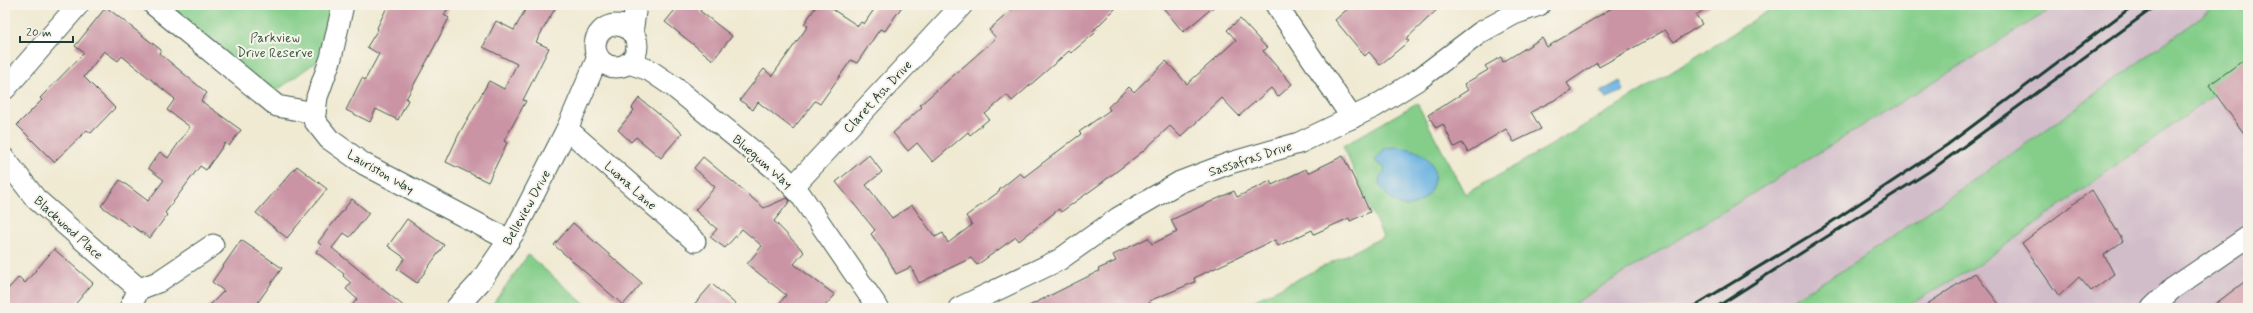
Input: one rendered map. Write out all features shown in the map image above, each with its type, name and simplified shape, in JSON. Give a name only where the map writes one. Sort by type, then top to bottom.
[{"type":"street","points":[[5,89],[78,5]]},
{"type":"street","points":[[154,5],[277,106],[314,113],[317,97],[331,58],[343,5]]},
{"type":"street","points":[[627,5],[610,25],[603,28],[597,35],[594,43],[622,53],[636,5]]},
{"type":"street","name":"Claret Ash Drive","points":[[793,187],[962,5]]},
{"type":"street","points":[[1276,5],[1352,118]]},
{"type":"street","name":"Sassafras Drive","points":[[958,308],[1059,260],[1118,218],[1180,182],[1230,163],[1299,143],[1374,107],[1420,79],[1481,32],[1514,14],[1539,5]]},
{"type":"street","name":"Bluegum Way","points":[[610,25],[617,24],[628,28],[622,53],[674,87],[780,173],[800,194],[878,308]]},
{"type":"street","name":"Belleview Drive","points":[[456,308],[480,282],[509,240],[582,96],[596,79],[622,53]]},
{"type":"street","name":"Lauriston Way","points":[[314,113],[314,120],[329,139],[364,164],[509,240]]},
{"type":"street","name":"Luana Lane","points":[[567,128],[695,241]]},
{"type":"street","name":"Blackwood Place","points":[[5,159],[36,199],[139,289]]},
{"type":"street","points":[[2152,308],[2172,289],[2248,237]]},
{"type":"street","points":[[130,308],[139,289],[158,282],[213,244]]},
{"type":"shaded area","points":[[2058,5],[2217,5],[2040,134],[1847,268],[1777,308],[1567,308]]},
{"type":"shaded area","points":[[2248,70],[2248,308],[1904,308],[1981,263]]},
{"type":"green space","name":"Parkview Drive Reserve","points":[[161,5],[339,5],[320,59],[273,93]]},
{"type":"green space","points":[[1777,5],[2058,5],[1567,308],[1239,308],[1383,237],[1343,146],[1417,103],[1465,194],[1545,149],[1623,102]]},
{"type":"green space","points":[[2217,5],[2248,5],[2248,70],[1981,263],[1904,308],[1777,308],[1847,268],[2040,134]]},
{"type":"green space","points":[[528,255],[589,308],[496,308],[492,305]]},
{"type":"water","points":[[1620,81],[1623,91],[1607,98],[1600,92]]},
{"type":"water","points":[[1394,147],[1415,151],[1428,159],[1434,170],[1434,182],[1429,193],[1420,202],[1410,206],[1398,204],[1392,200],[1379,184],[1380,176],[1384,172],[1385,168],[1375,161],[1385,148]]},
{"type":"building","points":[[388,5],[450,5],[444,15],[449,18],[406,99],[408,100],[398,120],[376,109],[370,122],[346,110],[362,78],[365,80],[379,54],[367,47],[378,29],[377,28]]},
{"type":"building","points":[[528,5],[557,5],[536,42],[549,48],[523,100],[526,101],[504,141],[507,143],[488,182],[446,162],[459,134],[489,81],[504,89],[517,64],[483,47],[496,21],[514,30]]},
{"type":"building","points":[[679,5],[705,5],[700,11],[732,36],[713,60],[665,22]]},
{"type":"building","points":[[817,5],[826,5],[858,26],[861,22],[864,24],[877,5],[903,5],[885,31],[880,29],[857,63],[851,60],[820,104],[815,101],[793,129],[758,102],[753,110],[740,100],[764,69],[772,76],[808,26],[804,24]]},
{"type":"building","points":[[1017,5],[1119,5],[1093,31],[1095,33],[1071,53],[1069,51],[1012,101],[1007,95],[985,114],[989,119],[970,135],[968,132],[933,162],[917,143],[908,151],[893,133],[922,107],[920,105],[996,38],[989,30]]},
{"type":"building","points":[[1161,5],[1216,5],[1183,32]]},
{"type":"building","points":[[1352,5],[1442,5],[1406,39],[1409,41],[1380,65],[1369,52],[1365,56],[1335,20]]},
{"type":"building","points":[[1617,5],[1711,5],[1696,15],[1702,24],[1674,42],[1665,30],[1599,67],[1597,63],[1567,83],[1572,91],[1531,112],[1541,129],[1514,142],[1506,129],[1468,152],[1462,143],[1454,147],[1443,124],[1436,128],[1428,115],[1468,90],[1464,84],[1488,70],[1485,66],[1501,57],[1503,62],[1542,38],[1547,47]]},
{"type":"building","points":[[106,7],[161,50],[159,53],[207,93],[201,101],[241,130],[229,146],[225,143],[206,170],[200,166],[165,213],[167,215],[150,238],[101,206],[120,180],[148,201],[164,180],[148,168],[160,152],[168,158],[190,127],[167,110],[175,99],[122,56],[118,61],[104,51],[84,77],[115,108],[91,133],[87,130],[54,162],[17,125],[42,100],[40,98],[84,53],[75,46]]},
{"type":"building","points":[[1240,19],[1267,48],[1263,51],[1292,84],[1278,97],[1271,88],[1239,116],[1222,98],[1181,137],[1170,126],[1142,152],[1100,184],[1061,212],[1059,209],[1019,241],[1016,237],[977,265],[971,258],[919,283],[911,267],[896,274],[888,258],[871,234],[875,230],[836,182],[869,155],[882,172],[866,185],[892,218],[912,205],[935,237],[943,233],[948,243],[972,225],[966,216],[1000,191],[999,190],[1020,173],[1024,177],[1081,134],[1079,132],[1110,110],[1108,107],[1129,87],[1134,92],[1166,61],[1187,84],[1236,40],[1227,30]]},
{"type":"building","points":[[2248,57],[2248,139],[2209,85]]},
{"type":"building","points":[[639,98],[682,133],[661,158],[636,137],[631,142],[618,130],[634,110],[632,108]]},
{"type":"building","points":[[1343,156],[1370,212],[1350,221],[1349,218],[1314,234],[1312,230],[1278,246],[1275,240],[1194,278],[1195,282],[1149,301],[1152,308],[1025,308],[1116,261],[1113,255],[1148,238],[1152,244],[1177,232],[1171,220],[1234,191],[1237,197],[1270,181],[1272,185],[1306,169],[1308,173]]},
{"type":"building","points":[[703,157],[764,208],[787,198],[790,201],[774,221],[804,252],[794,264],[835,295],[823,308],[776,308],[786,295],[747,264],[762,246],[742,229],[725,248],[710,237],[717,229],[695,210],[715,187],[694,168]]},
{"type":"building","points":[[297,166],[327,189],[287,238],[256,213]]},
{"type":"building","points":[[2092,190],[2123,241],[2104,255],[2114,274],[2091,291],[2079,277],[2059,296],[2022,243]]},
{"type":"building","points":[[352,199],[369,213],[350,237],[344,233],[332,248],[406,308],[350,308],[357,299],[346,289],[351,283],[343,276],[344,274],[316,252],[321,245],[318,242]]},
{"type":"building","points":[[407,219],[444,245],[417,283],[397,269],[405,258],[388,246]]},
{"type":"building","points":[[573,223],[642,283],[623,305],[554,245]]},
{"type":"building","points":[[241,240],[282,268],[254,308],[207,308],[224,291],[212,282]]},
{"type":"building","points":[[54,249],[93,283],[72,308],[5,308],[5,292],[19,277],[25,283]]},
{"type":"building","points":[[1975,273],[2002,308],[1921,308]]},
{"type":"building","points":[[2248,279],[2248,308],[2210,308]]},
{"type":"building","points":[[712,284],[740,308],[691,308]]},
{"type":"railway","points":[[1691,308],[1821,229],[1947,145],[2134,5]]},
{"type":"railway","points":[[1715,308],[1930,171],[2157,5]]}]
